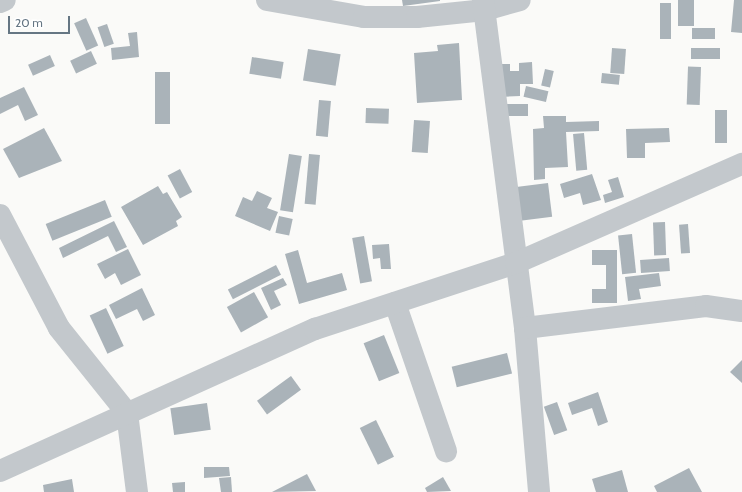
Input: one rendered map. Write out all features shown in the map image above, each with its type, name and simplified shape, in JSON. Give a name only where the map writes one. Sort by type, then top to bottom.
[{"type":"street","points":[[0,2],[5,0]]},
{"type":"street","points":[[267,0],[364,17],[417,17],[520,0]]},
{"type":"street","points":[[484,5],[525,328],[539,492]]},
{"type":"street","points":[[0,471],[315,329],[516,263],[742,164]]},
{"type":"street","points":[[0,215],[59,328],[127,413],[137,492]]},
{"type":"street","points":[[395,303],[446,451]]},
{"type":"street","points":[[525,328],[706,306],[742,311]]},
{"type":"building","points":[[402,0],[440,0],[440,1],[403,6]]},
{"type":"building","points":[[678,0],[694,0],[694,26],[678,26]]},
{"type":"building","points":[[734,0],[742,0],[742,33],[731,32]]},
{"type":"building","points":[[660,3],[671,3],[671,39],[660,39]]},
{"type":"building","points":[[86,18],[98,45],[86,51],[74,23]]},
{"type":"building","points":[[107,24],[114,44],[104,47],[98,27]]},
{"type":"building","points":[[692,28],[715,28],[715,39],[692,39]]},
{"type":"building","points":[[137,32],[139,57],[112,60],[111,48],[130,46],[128,33]]},
{"type":"building","points":[[459,43],[462,100],[417,103],[414,53],[438,51],[437,45]]},
{"type":"building","points":[[612,48],[626,49],[624,74],[610,73]]},
{"type":"building","points":[[691,48],[720,48],[720,59],[691,59]]},
{"type":"building","points":[[308,49],[341,54],[336,86],[303,81]]},
{"type":"building","points":[[91,51],[97,64],[76,73],[70,61]]},
{"type":"building","points":[[50,55],[55,66],[33,76],[28,65]]},
{"type":"building","points":[[252,57],[284,62],[281,79],[249,74]]},
{"type":"building","points":[[532,62],[533,84],[520,84],[520,96],[500,97],[499,64],[510,64],[510,71],[519,71],[519,63]]},
{"type":"building","points":[[688,67],[701,67],[700,105],[687,105]]},
{"type":"building","points":[[545,69],[554,71],[550,88],[541,86]]},
{"type":"building","points":[[155,72],[170,72],[170,124],[155,124]]},
{"type":"building","points":[[602,73],[620,75],[619,85],[601,83]]},
{"type":"building","points":[[526,86],[548,91],[546,102],[524,97]]},
{"type":"building","points":[[24,87],[38,115],[25,121],[18,105],[0,114],[0,98]]},
{"type":"building","points":[[319,100],[331,101],[328,137],[316,136]]},
{"type":"building","points":[[502,104],[528,104],[528,116],[502,116]]},
{"type":"building","points":[[366,108],[389,109],[388,124],[365,123]]},
{"type":"building","points":[[715,110],[727,110],[727,143],[715,143]]},
{"type":"building","points":[[543,116],[566,116],[566,122],[599,121],[599,131],[566,132],[568,167],[545,168],[545,179],[534,180],[533,129],[544,128]]},
{"type":"building","points":[[414,120],[430,121],[428,153],[412,152]]},
{"type":"building","points":[[44,128],[62,161],[19,178],[3,149]]},
{"type":"building","points":[[669,128],[670,142],[645,143],[645,158],[627,158],[626,129]]},
{"type":"building","points":[[584,133],[587,170],[576,171],[573,134]]},
{"type":"building","points":[[289,154],[302,156],[293,212],[280,210]]},
{"type":"building","points":[[309,154],[320,155],[316,205],[305,204]]},
{"type":"building","points":[[180,169],[192,192],[180,199],[168,176]]},
{"type":"building","points":[[592,174],[601,200],[583,205],[580,193],[564,198],[560,184]]},
{"type":"building","points":[[618,177],[624,197],[605,203],[603,195],[612,192],[608,180]]},
{"type":"building","points":[[548,183],[552,217],[520,221],[516,187]]},
{"type":"building","points":[[158,186],[163,194],[167,192],[182,217],[176,221],[178,226],[143,245],[121,207]]},
{"type":"building","points":[[257,191],[272,198],[267,208],[278,212],[270,231],[235,216],[243,197],[252,201]]},
{"type":"building","points":[[105,200],[112,217],[52,241],[46,224]]},
{"type":"building","points":[[279,216],[293,219],[289,236],[275,233]]},
{"type":"building","points":[[114,221],[127,247],[116,252],[108,236],[63,258],[59,248]]},
{"type":"building","points":[[653,222],[665,222],[666,255],[654,255]]},
{"type":"building","points":[[688,224],[690,253],[681,254],[679,225]]},
{"type":"building","points":[[632,234],[636,273],[622,274],[618,235]]},
{"type":"building","points":[[364,236],[372,281],[360,283],[352,238]]},
{"type":"building","points":[[389,244],[391,269],[381,269],[380,258],[373,259],[372,245]]},
{"type":"building","points":[[128,249],[141,275],[121,285],[115,273],[105,279],[97,264]]},
{"type":"building","points":[[298,250],[307,283],[342,273],[347,290],[299,304],[285,254]]},
{"type":"building","points":[[592,250],[617,250],[617,303],[592,303],[592,289],[606,289],[606,265],[592,265]]},
{"type":"building","points":[[669,258],[670,271],[641,273],[640,260]]},
{"type":"building","points":[[276,265],[281,275],[233,299],[228,290]]},
{"type":"building","points":[[659,273],[661,286],[639,289],[641,299],[628,301],[625,277]]},
{"type":"building","points":[[283,278],[287,285],[274,291],[281,305],[271,310],[261,288]]},
{"type":"building","points":[[142,288],[155,315],[143,321],[137,309],[116,319],[109,305]]},
{"type":"building","points":[[254,292],[268,317],[241,332],[227,307]]},
{"type":"building","points":[[106,308],[124,346],[107,354],[90,316]]},
{"type":"building","points":[[384,335],[399,373],[379,381],[364,343]]},
{"type":"building","points":[[507,353],[512,373],[457,387],[452,367]]},
{"type":"building","points":[[742,360],[742,383],[730,372]]},
{"type":"building","points":[[291,376],[301,390],[267,414],[257,401]]},
{"type":"building","points":[[598,392],[608,422],[598,426],[592,408],[572,415],[568,403]]},
{"type":"building","points":[[557,402],[567,430],[554,435],[544,407]]},
{"type":"building","points":[[207,403],[211,430],[174,435],[170,408]]},
{"type":"building","points":[[376,420],[394,457],[378,465],[360,428]]},
{"type":"building","points":[[204,467],[229,467],[230,476],[204,478]]},
{"type":"building","points":[[689,468],[702,492],[657,492],[654,486]]},
{"type":"building","points":[[622,470],[628,492],[596,492],[592,479]]},
{"type":"building","points":[[307,474],[316,491],[272,492]]},
{"type":"building","points":[[231,477],[232,492],[221,492],[219,478]]},
{"type":"building","points":[[443,477],[451,491],[427,492],[425,488]]},
{"type":"building","points":[[72,479],[74,492],[44,492],[43,485]]},
{"type":"building","points":[[185,482],[185,492],[173,492],[172,483]]}]
